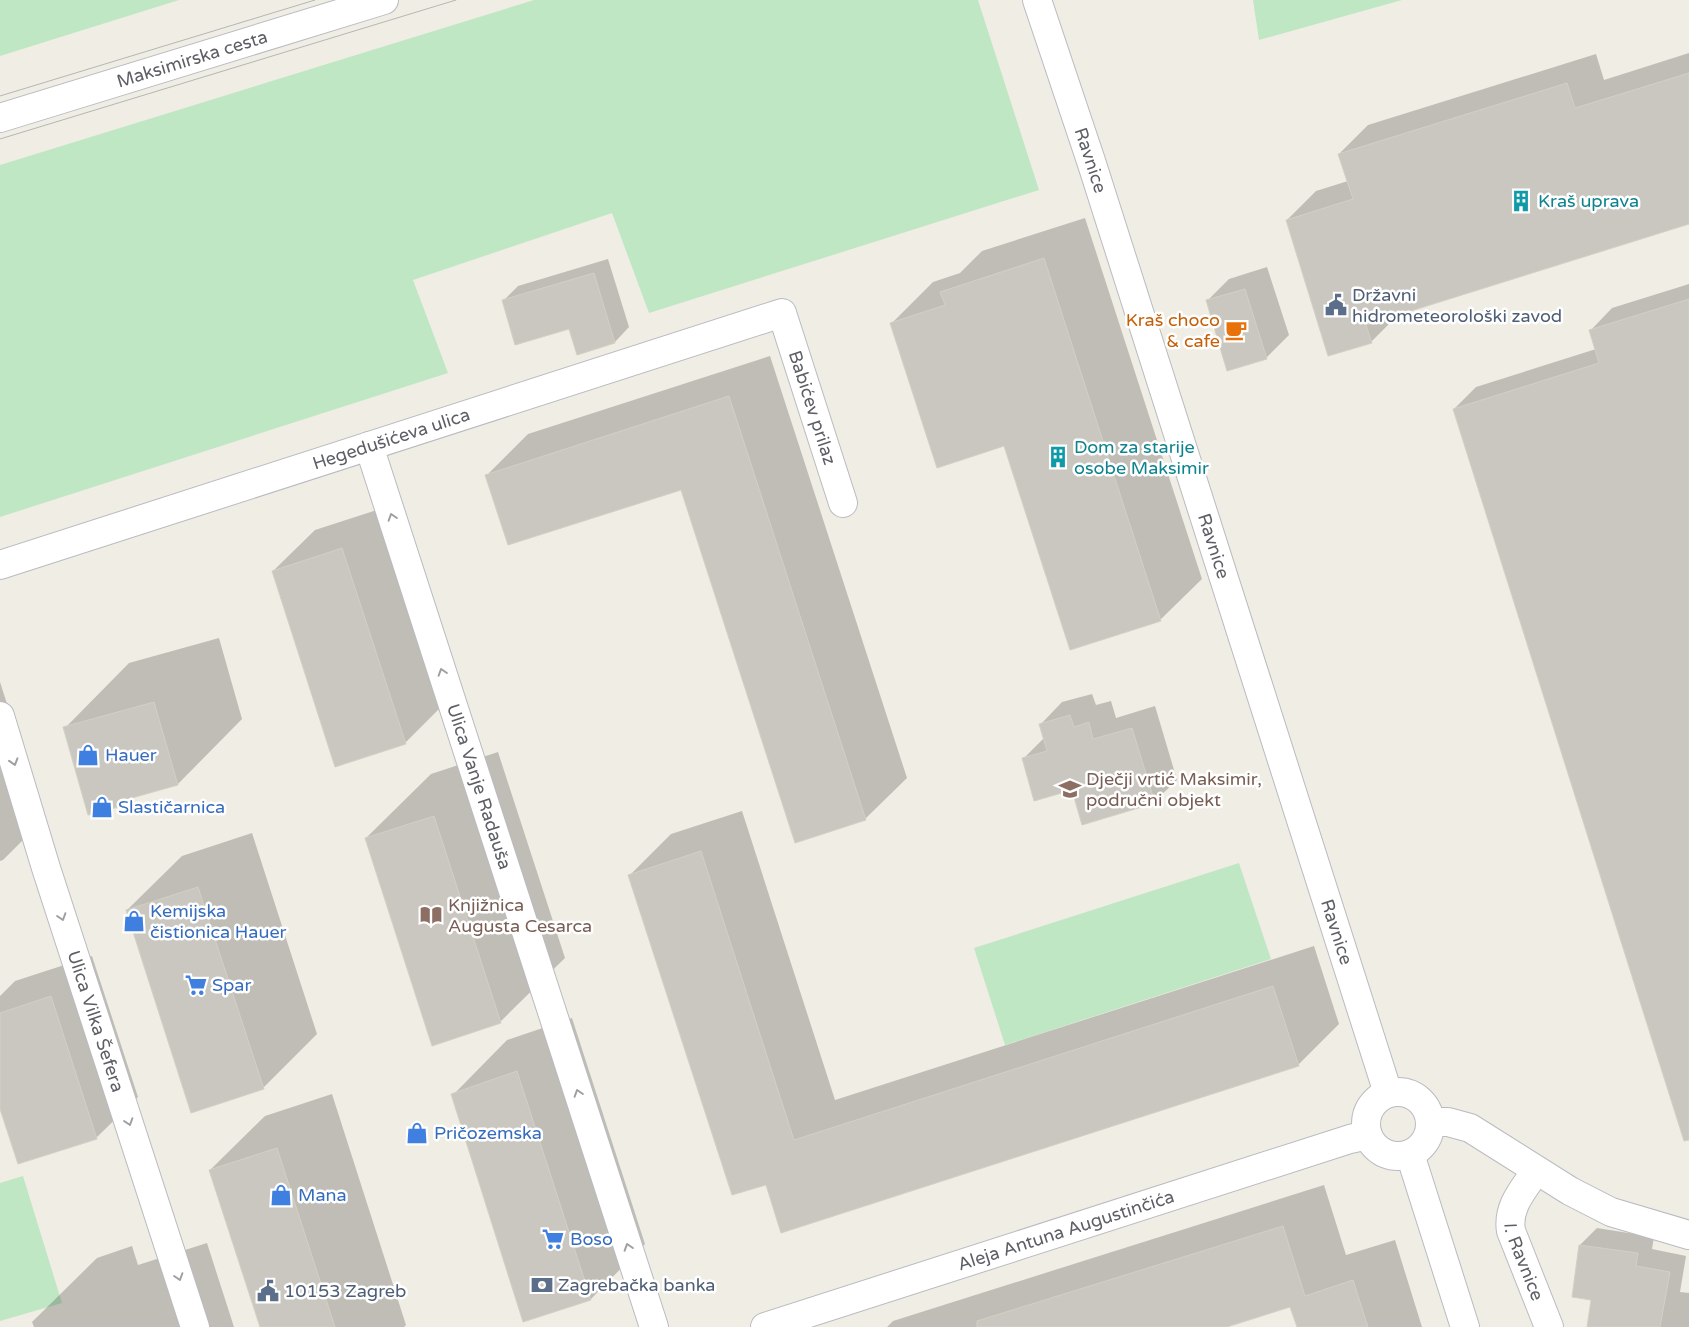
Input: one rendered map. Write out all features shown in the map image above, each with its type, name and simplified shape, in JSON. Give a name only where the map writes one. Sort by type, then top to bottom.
[{"type":"street","name":"Maksimirska cesta","points":[[0,118],[384,0]]},
{"type":"street","name":"Ravnice","points":[[1037,0],[1091,162],[1388,1093]]},
{"type":"street","name":"Hegedušićeva ulica","points":[[0,565],[782,313]]},
{"type":"street","name":"Babićev prilaz","points":[[782,313],[843,504]]},
{"type":"street","name":"Ulica Vanje Radauša","points":[[369,446],[654,1327]]},
{"type":"street","name":"Ulica Vilka Šefera","points":[[0,716],[46,868],[195,1327]]},
{"type":"street","points":[[1398,1091],[1416,1097],[1424,1104],[1430,1122],[1430,1132],[1419,1148],[1410,1154],[1400,1156],[1380,1151],[1368,1135],[1366,1125],[1367,1115],[1372,1105],[1388,1093],[1398,1091]]},
{"type":"street","points":[[1430,1122],[1448,1122],[1470,1128],[1590,1203],[1611,1212],[1689,1235]]},
{"type":"street","name":"Aleja Antuna Augustinčića","points":[[765,1327],[1340,1142],[1368,1135]]},
{"type":"street","points":[[1410,1154],[1465,1327]]},
{"type":"street","name":"I. Ravnice","points":[[1536,1171],[1514,1203],[1510,1212],[1509,1222],[1549,1327]]},
{"type":"green space","points":[[0,0],[179,0],[0,56]]},
{"type":"green space","points":[[534,0],[978,0],[1039,190],[649,313],[612,213],[413,280],[448,373],[0,517],[0,165]]},
{"type":"green space","points":[[1253,0],[1402,0],[1259,40]]},
{"type":"green space","points":[[1239,863],[1271,959],[1005,1045],[974,948]]},
{"type":"green space","points":[[23,1176],[62,1303],[0,1321],[0,1183]]},
{"type":"building","name":"Kraš uprava","points":[[1689,73],[1689,224],[1366,325],[1372,343],[1328,356],[1286,220],[1353,199],[1338,154],[1567,83],[1575,108]]},
{"type":"building","name":"Dom za starije osobe Maksimir","points":[[1044,258],[1161,621],[1070,650],[1004,446],[937,468],[890,323],[945,305],[940,292]]},
{"type":"building","points":[[594,273],[615,343],[577,355],[569,329],[515,345],[502,300]]},
{"type":"building","name":"Kraš choco & cafe","points":[[1245,289],[1267,359],[1227,371],[1206,300]]},
{"type":"building","points":[[1689,299],[1689,1140],[1684,1141],[1453,409],[1599,363],[1589,330]]},
{"type":"building","points":[[729,396],[866,820],[795,843],[681,490],[508,545],[485,475]]},
{"type":"building","points":[[342,548],[406,744],[335,767],[272,571]]},
{"type":"building","points":[[154,702],[178,785],[121,801],[122,806],[88,815],[63,727]]},
{"type":"building","points":[[1070,715],[1074,727],[1089,722],[1093,739],[1132,728],[1155,803],[1082,825],[1072,790],[1034,801],[1022,758],[1047,751],[1039,724]]},
{"type":"building","points":[[434,816],[501,1023],[432,1046],[365,838]]},
{"type":"building","points":[[701,851],[794,1140],[1273,986],[1299,1066],[781,1233],[766,1185],[732,1195],[628,875]]},
{"type":"building","points":[[198,887],[264,1089],[191,1113],[126,910]]},
{"type":"building","points":[[51,996],[97,1139],[18,1164],[0,1109],[0,1013]]},
{"type":"building","points":[[517,1071],[591,1300],[523,1322],[451,1094]]},
{"type":"building","points":[[277,1148],[335,1327],[260,1327],[209,1170]]},
{"type":"building","points":[[1283,1226],[1305,1296],[1353,1280],[1368,1327],[1297,1327],[1290,1307],[1227,1327],[977,1327],[977,1321]]},
{"type":"building","points":[[1579,1245],[1638,1253],[1636,1266],[1670,1272],[1660,1327],[1587,1327],[1591,1300],[1572,1297]]},
{"type":"tram line","points":[[0,96],[315,0]]},
{"type":"tram line","points":[[0,139],[456,0]]},
{"type":"place","name":"Kraš uprava","points":[[1521,201]]},
{"type":"place","name":"Državni hidrometeorološki zavod","points":[[1336,305]]},
{"type":"place","name":"Kraš choco & cafe","points":[[1236,330]]},
{"type":"place","name":"Dom za starije osobe Maksimir","points":[[1058,457]]},
{"type":"place","name":"Hauer","points":[[88,755]]},
{"type":"place","name":"Dječji vrtić Maksimir, područni objekt","points":[[1070,789]]},
{"type":"place","name":"Slastičarnica","points":[[102,807]]},
{"type":"place","name":"Knjižnica Augusta Cesarca","points":[[431,915]]},
{"type":"place","name":"Kemijska čistionica Hauer","points":[[134,921]]},
{"type":"place","name":"Spar","points":[[196,985]]},
{"type":"place","name":"Pričozemska","points":[[417,1133]]},
{"type":"place","name":"Mana","points":[[281,1195]]},
{"type":"place","name":"Boso","points":[[553,1239]]},
{"type":"place","name":"Zagrebačka banka","points":[[542,1285]]},
{"type":"place","name":"10153 Zagreb","points":[[268,1291]]}]
